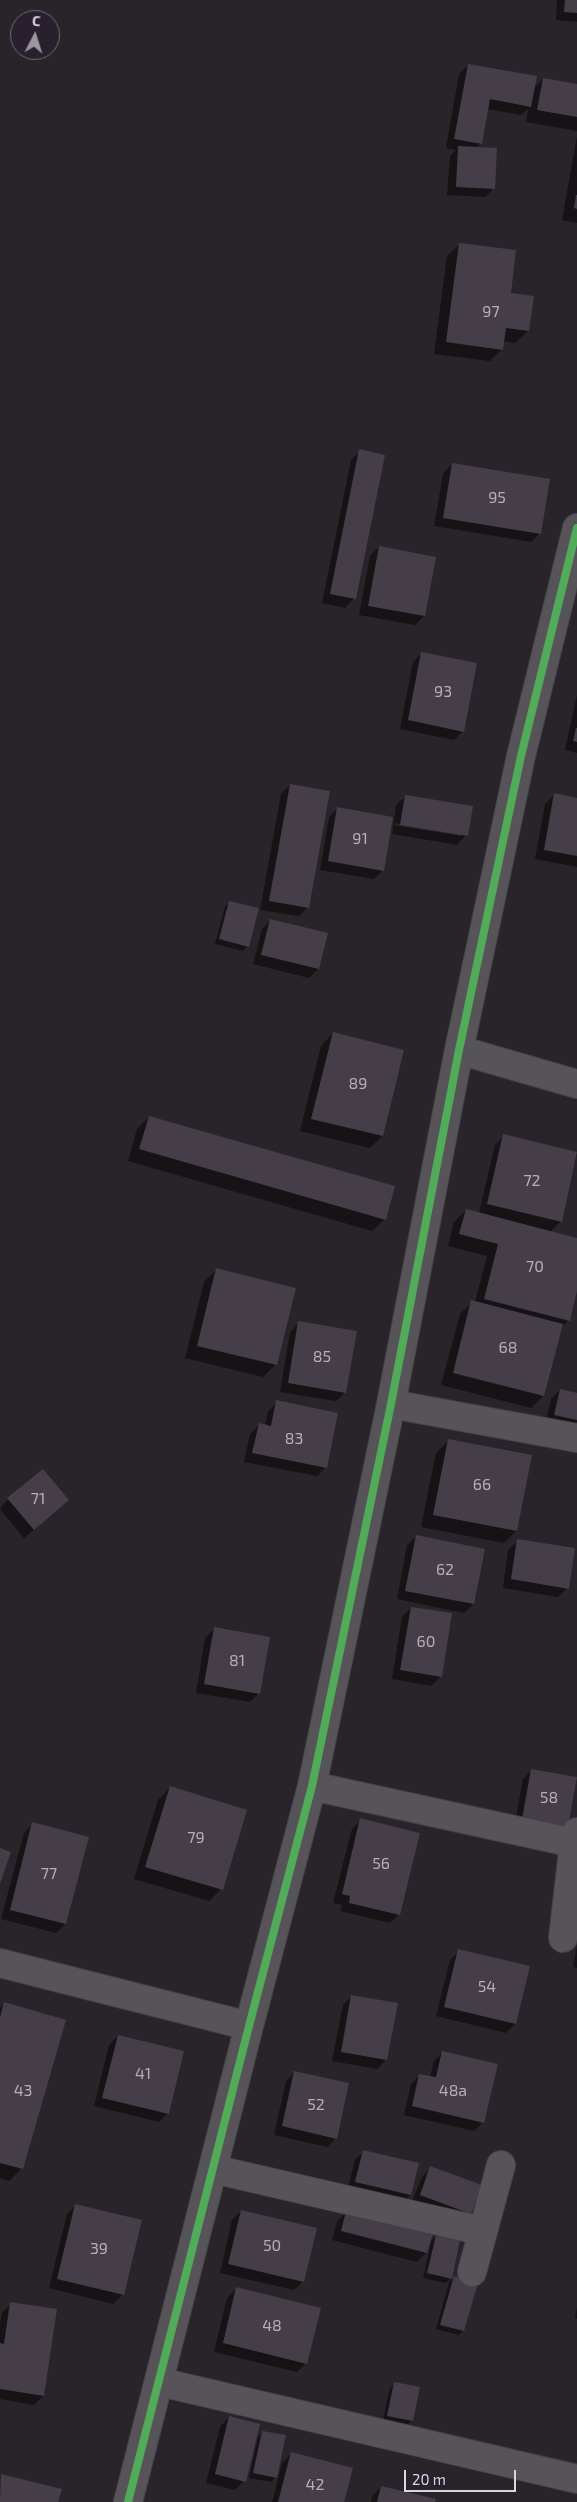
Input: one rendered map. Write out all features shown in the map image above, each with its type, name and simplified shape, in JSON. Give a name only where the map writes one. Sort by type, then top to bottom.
[{"type":"street","points":[[128,2502],[160,2382],[248,2026],[312,1786],[521,756],[577,528]]},
{"type":"street","points":[[460,1050],[577,1084]]},
{"type":"street","points":[[391,1404],[577,1438]]},
{"type":"street","points":[[312,1786],[575,1837],[563,1938]]},
{"type":"street","points":[[0,1963],[248,2026]]},
{"type":"street","points":[[472,2272],[501,2165]]},
{"type":"street","points":[[213,2169],[482,2231]]},
{"type":"street","points":[[160,2382],[577,2479]]},
{"type":"building","points":[[565,0],[577,0],[577,13],[564,12]]},
{"type":"building","points":[[468,64],[537,76],[531,107],[490,99],[482,144],[454,139]]},
{"type":"building","points":[[543,78],[577,84],[577,117],[537,110]]},
{"type":"building","points":[[458,146],[497,148],[495,189],[456,187]]},
{"type":"building","points":[[577,195],[577,209],[574,208]]},
{"type":"building","points":[[459,243],[516,250],[511,293],[534,296],[529,331],[506,328],[503,350],[446,342]]},
{"type":"building","points":[[359,449],[385,455],[356,599],[330,594]]},
{"type":"building","points":[[452,463],[550,479],[541,534],[443,518]]},
{"type":"building","points":[[379,546],[436,557],[425,616],[368,606]]},
{"type":"building","points":[[421,652],[477,663],[464,732],[408,720]]},
{"type":"building","points":[[577,728],[577,742],[573,741]]},
{"type":"building","points":[[290,784],[330,791],[309,908],[269,901]]},
{"type":"building","points":[[554,793],[577,798],[577,856],[544,850]]},
{"type":"building","points":[[405,795],[473,806],[468,836],[400,825]]},
{"type":"building","points":[[337,807],[393,817],[384,871],[328,861]]},
{"type":"building","points":[[229,901],[259,908],[249,947],[219,939]]},
{"type":"building","points":[[270,919],[328,933],[319,969],[261,955]]},
{"type":"building","points":[[333,1032],[404,1050],[383,1136],[311,1119]]},
{"type":"building","points":[[149,1116],[395,1186],[386,1220],[139,1149]]},
{"type":"building","points":[[503,1134],[577,1152],[562,1222],[487,1204]]},
{"type":"building","points":[[466,1209],[577,1238],[577,1291],[570,1321],[484,1299],[498,1244],[459,1234]]},
{"type":"building","points":[[216,1268],[296,1288],[277,1365],[197,1346]]},
{"type":"building","points":[[471,1300],[563,1324],[544,1396],[453,1373]]},
{"type":"building","points":[[298,1321],[357,1331],[346,1393],[288,1383]]},
{"type":"building","points":[[560,1389],[577,1393],[577,1420],[554,1415]]},
{"type":"building","points":[[276,1400],[338,1413],[327,1468],[252,1453],[259,1423],[271,1426]]},
{"type":"building","points":[[448,1439],[532,1455],[517,1531],[433,1515]]},
{"type":"building","points":[[43,1469],[69,1500],[34,1530],[7,1498]]},
{"type":"building","points":[[416,1535],[485,1549],[474,1604],[405,1591]]},
{"type":"building","points":[[517,1539],[575,1548],[569,1589],[511,1579]]},
{"type":"building","points":[[411,1607],[452,1613],[442,1677],[400,1670]]},
{"type":"building","points":[[214,1627],[270,1637],[260,1694],[204,1684]]},
{"type":"building","points":[[531,1769],[577,1777],[568,1827],[522,1819]]},
{"type":"building","points":[[170,1786],[247,1810],[223,1890],[145,1867]]},
{"type":"building","points":[[360,1818],[420,1833],[400,1915],[349,1903],[350,1896],[342,1894]]},
{"type":"building","points":[[32,1822],[89,1837],[66,1924],[10,1910]]},
{"type":"building","points":[[0,1848],[11,1852],[0,1884]]},
{"type":"building","points":[[458,1949],[530,1966],[516,2024],[444,2007]]},
{"type":"building","points":[[351,1995],[398,2003],[387,2060],[341,2052]]},
{"type":"building","points":[[4,2002],[66,2020],[23,2169],[0,2163],[0,2017]]},
{"type":"building","points":[[118,2035],[184,2051],[169,2114],[102,2098]]},
{"type":"building","points":[[442,2051],[498,2064],[484,2123],[412,2106],[419,2074],[436,2077]]},
{"type":"building","points":[[294,2071],[349,2083],[337,2139],[282,2126]]},
{"type":"building","points":[[363,2150],[419,2163],[411,2195],[355,2182]]},
{"type":"building","points":[[430,2166],[482,2185],[471,2214],[420,2195]]},
{"type":"building","points":[[75,2204],[142,2220],[124,2295],[57,2279]]},
{"type":"building","points":[[241,2210],[317,2228],[304,2282],[228,2264]]},
{"type":"building","points":[[346,2211],[433,2234],[427,2253],[341,2231]]},
{"type":"building","points":[[436,2235],[460,2240],[452,2279],[427,2273]]},
{"type":"building","points":[[454,2276],[478,2283],[464,2331],[440,2325]]},
{"type":"building","points":[[236,2287],[321,2308],[307,2364],[223,2343]]},
{"type":"building","points":[[10,2302],[57,2309],[44,2396],[0,2389],[0,2343],[4,2344]]},
{"type":"building","points":[[394,2382],[420,2387],[413,2421],[387,2416]]},
{"type":"building","points":[[229,2416],[260,2424],[246,2482],[215,2474]]},
{"type":"building","points":[[262,2431],[286,2435],[277,2478],[253,2473]]},
{"type":"building","points":[[291,2452],[353,2468],[344,2502],[278,2502]]},
{"type":"building","points":[[1,2474],[62,2489],[58,2502],[0,2502]]},
{"type":"building","points":[[381,2486],[436,2499],[435,2502],[377,2502]]},
{"type":"cycle path","points":[[128,2502],[312,1786],[391,1404],[459,1050],[521,756],[577,528]]}]
